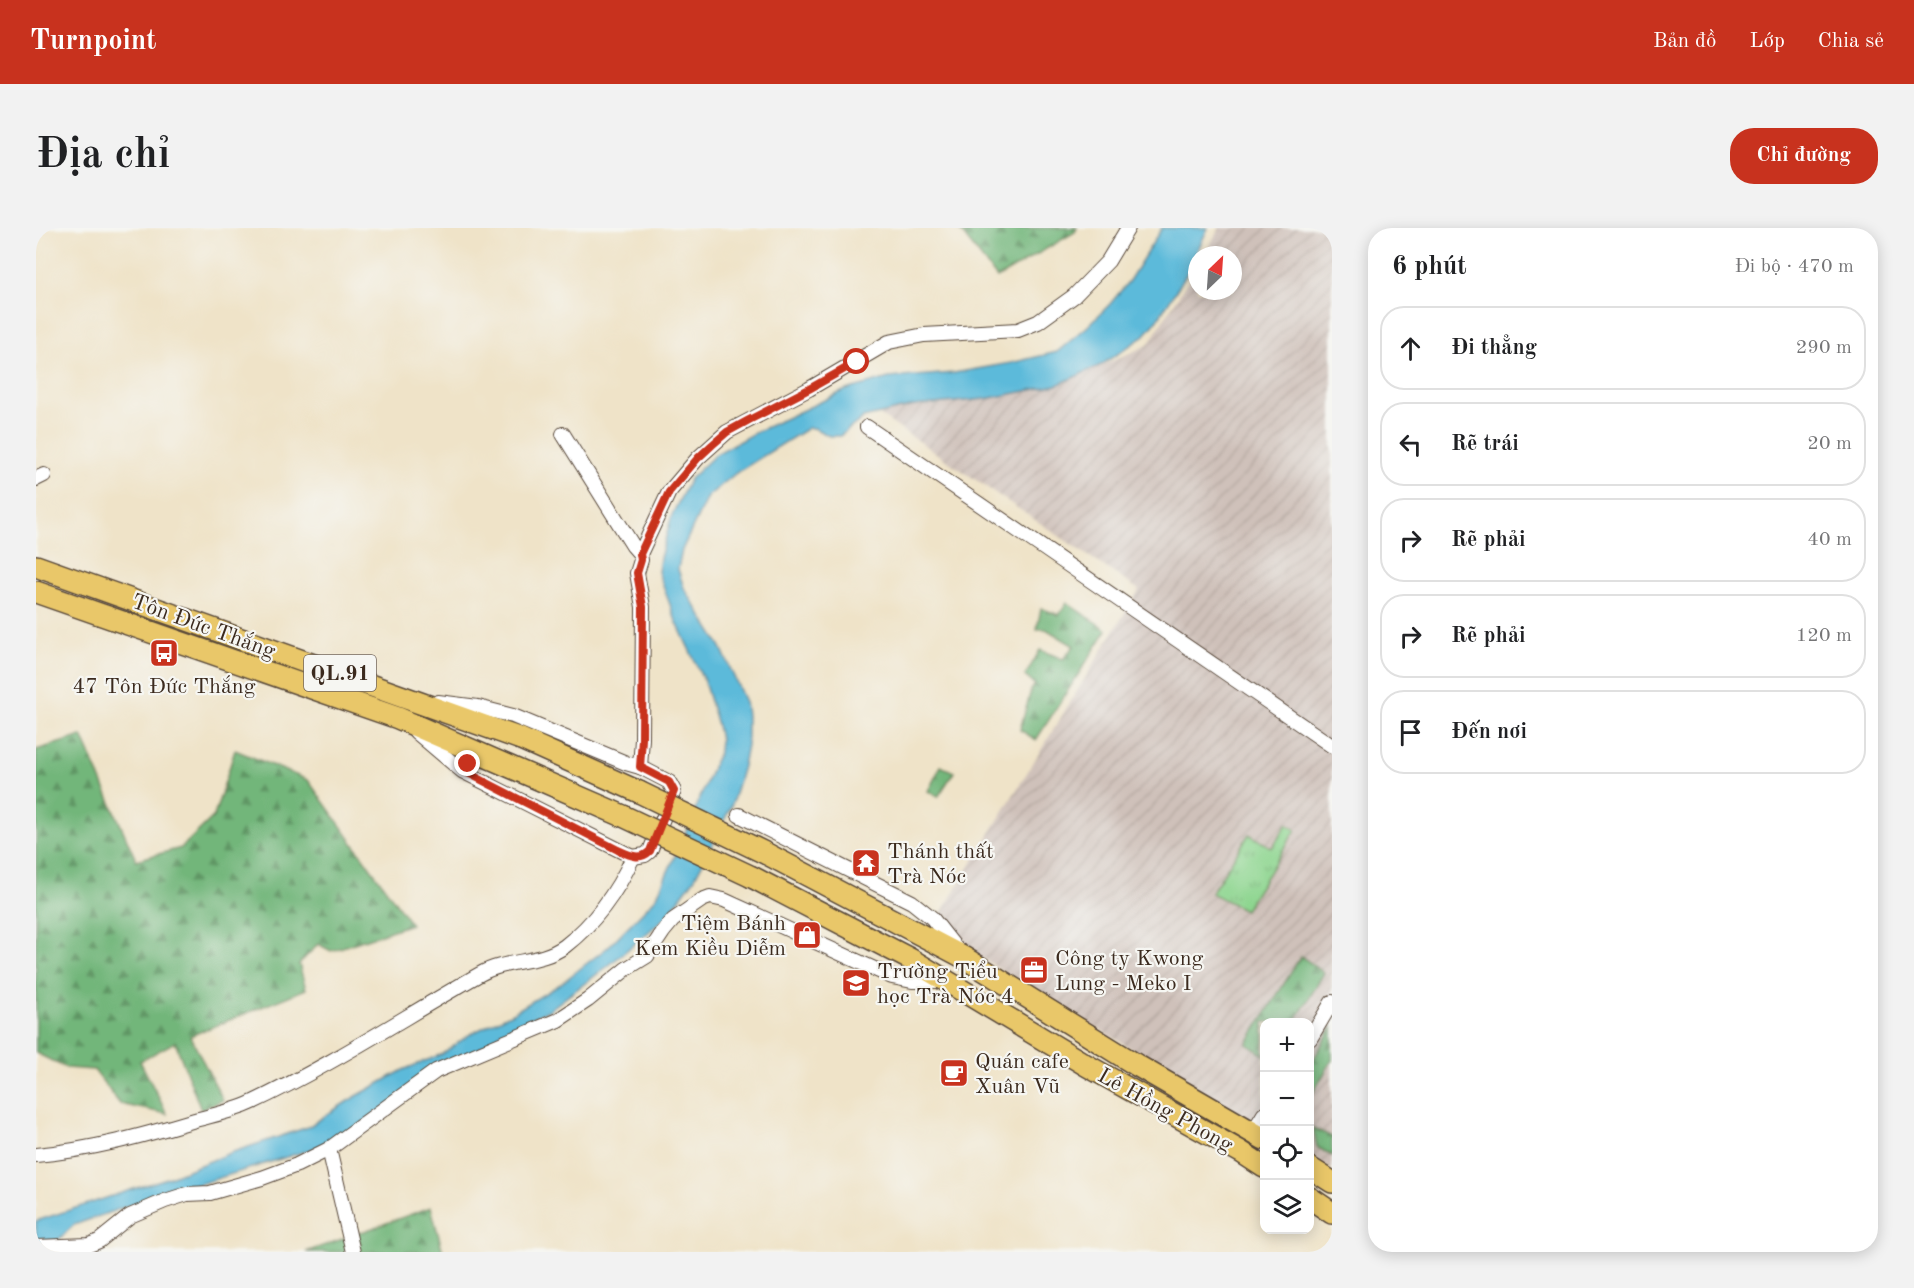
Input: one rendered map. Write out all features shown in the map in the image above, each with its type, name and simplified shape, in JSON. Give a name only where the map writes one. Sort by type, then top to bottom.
[{"type":"highway","name":"Tôn Đức Thắng","points":[[36,566],[412,699],[503,723],[767,854]]},
{"type":"highway","name":"Tôn Đức Thắng","points":[[36,592],[398,718],[623,816],[752,877]]},
{"type":"highway","name":"Lê Hồng Phong","points":[[767,854],[963,957],[1138,1066],[1259,1136]]},
{"type":"highway","name":"Lê Hồng Phong","points":[[752,877],[910,959],[1086,1065],[1260,1164]]},
{"type":"highway","points":[[1241,1152],[1259,1136]]},
{"type":"highway","points":[[1314,1170],[1332,1182]]},
{"type":"highway","points":[[1314,1201],[1332,1213]]},
{"type":"street","points":[[639,562],[669,492],[698,458],[727,432],[809,389],[889,342],[924,336],[1018,330],[1038,322],[1074,296],[1108,261],[1128,228]]},
{"type":"street","points":[[867,427],[1332,746]]},
{"type":"street","points":[[563,434],[633,546],[639,562],[643,607],[640,767]]},
{"type":"street","points":[[398,718],[468,773],[633,857],[645,855],[650,851],[674,791],[669,782],[640,767],[503,723]]},
{"type":"street","points":[[468,773],[468,764],[476,758],[491,758]]},
{"type":"street","points":[[739,815],[912,902],[932,918],[963,957]]},
{"type":"street","points":[[36,1155],[67,1153],[121,1142],[249,1104],[327,1063],[483,972],[551,955],[579,934],[603,908],[617,891],[633,857]]},
{"type":"street","points":[[36,1247],[89,1245],[99,1241],[130,1216],[165,1201],[184,1194],[210,1193],[297,1166],[329,1149],[436,1071],[558,1020],[647,956],[673,920],[710,897],[718,897],[892,976],[912,981],[947,981]]},
{"type":"street","points":[[1314,1032],[1332,1002]]},
{"type":"street","points":[[329,1149],[353,1252]]},
{"type":"shaded area","points":[[1220,228],[1332,228],[1332,1170],[1314,1159],[1314,1018],[1260,1018],[1260,1127],[932,928],[1139,590],[878,414],[914,406],[985,399],[1057,385],[1148,345],[1188,281],[1188,300],[1242,300],[1242,246],[1209,246]]},
{"type":"green space","points":[[958,228],[1077,228],[1075,232],[997,278]]},
{"type":"green space","points":[[1067,603],[1107,630],[1036,740],[1020,730],[1031,690],[1035,685],[1025,676],[1040,650],[1063,659],[1074,646],[1046,629],[1037,629],[1041,608],[1059,615]]},
{"type":"green space","points":[[82,736],[136,860],[181,848],[214,816],[235,750],[308,780],[411,924],[331,951],[318,944],[299,964],[306,989],[190,1036],[223,1100],[201,1110],[175,1042],[140,1061],[167,1114],[120,1104],[94,1070],[66,1068],[36,1053],[36,750]]},
{"type":"green space","points":[[941,766],[954,772],[938,797],[928,791]]},
{"type":"green space","points":[[1287,824],[1296,830],[1245,910],[1211,893],[1249,834],[1272,848]]},
{"type":"green space","points":[[1301,956],[1324,973],[1297,1018],[1263,1018]]},
{"type":"green space","points":[[1260,1023],[1260,1052],[1247,1044]]},
{"type":"green space","points":[[1332,1027],[1332,1060],[1314,1091],[1314,1058]]},
{"type":"green space","points":[[1314,1128],[1332,1137],[1332,1156],[1317,1147]]},
{"type":"green space","points":[[431,1207],[443,1252],[306,1252]]},
{"type":"water","points":[[1162,228],[1208,228],[1200,246],[1188,246],[1188,271],[1156,322],[1144,336],[1101,365],[1057,385],[985,399],[914,406],[863,418],[840,436],[829,436],[814,428],[808,428],[736,473],[707,497],[682,550],[678,569],[684,588],[721,647],[745,702],[747,745],[732,804],[694,879],[667,916],[608,966],[549,1010],[506,1030],[332,1143],[74,1225],[57,1241],[36,1241],[36,1221],[170,1177],[230,1153],[308,1127],[403,1070],[442,1054],[469,1035],[516,1011],[559,985],[608,947],[656,898],[719,751],[720,740],[717,725],[704,681],[676,621],[658,572],[672,515],[690,479],[716,454],[754,433],[846,390],[889,378],[954,373],[1057,352],[1088,326],[1129,281]]},
{"type":"place","name":"47 Tôn Đức Thắng","points":[[164,653]]},
{"type":"place","name":"Thánh thất Trà Nóc","points":[[866,863]]},
{"type":"place","name":"Tiệm Bánh Kem Kiều Diễm","points":[[807,935]]},
{"type":"place","name":"Công ty Kwong Lung - Meko I","points":[[1034,970]]},
{"type":"place","name":"Trường Tiểu học Trà Nóc 4","points":[[856,983]]},
{"type":"place","name":"Quán cafe Xuân Vũ","points":[[954,1073]]},
{"type":"route","points":[[468,764],[468,773],[618,850],[633,857],[645,855],[650,851],[674,791],[669,782],[640,767],[643,607],[637,573],[641,560],[640,554],[669,492],[712,445],[727,432],[857,362]]}]
